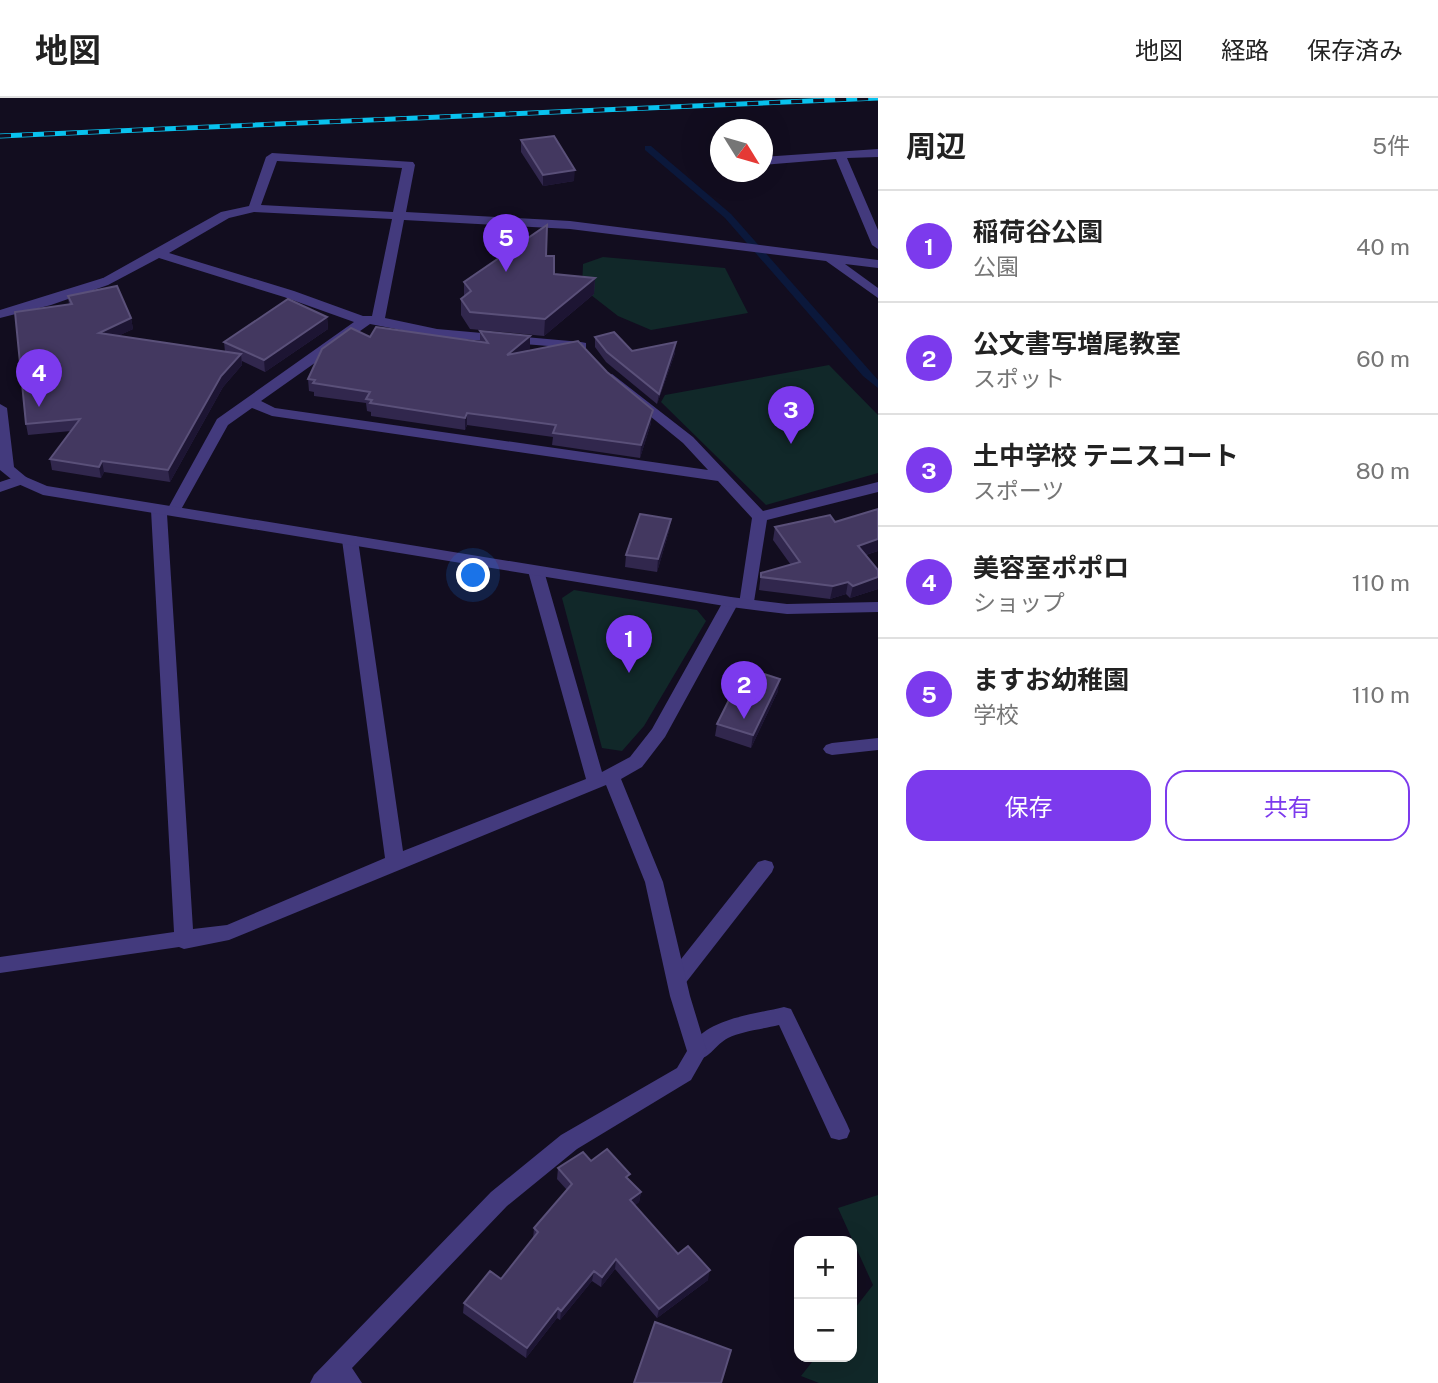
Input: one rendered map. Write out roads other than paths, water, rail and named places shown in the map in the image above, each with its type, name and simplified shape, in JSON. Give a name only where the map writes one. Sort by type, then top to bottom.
[{"type":"street","points":[[773,159],[878,153]]},
{"type":"street","points":[[841,155],[878,245]]},
{"type":"street","points":[[184,941],[166,511],[222,422],[249,401],[371,321],[401,217],[409,165],[272,157],[254,208]]},
{"type":"street","points":[[0,314],[46,302],[103,282],[226,215],[254,208],[570,225],[878,264]]},
{"type":"street","points":[[158,254],[371,321],[438,333],[583,346],[595,362],[679,431],[760,517]]},
{"type":"street","points":[[830,258],[878,294]]},
{"type":"street","points":[[249,401],[272,412],[723,477]]},
{"type":"street","points":[[0,408],[7,469],[21,480],[43,490],[739,603],[787,608],[878,608]]},
{"type":"street","points":[[0,487],[21,480]]},
{"type":"street","points":[[760,517],[878,487]]},
{"type":"street","points":[[0,965],[184,941],[229,932],[603,779],[636,762],[659,733],[739,603],[760,517]]},
{"type":"street","points":[[350,540],[395,862]]},
{"type":"street","points":[[536,571],[603,779],[654,882],[697,1052]]},
{"type":"street","points":[[832,749],[878,744]]},
{"type":"street","points":[[677,979],[765,867]]},
{"type":"street","points":[[336,1378],[499,1199],[569,1142],[684,1073],[697,1052],[721,1031],[783,1015],[839,1131]]},
{"type":"waterway","points":[[648,148],[728,216],[878,385]]},
{"type":"railway","points":[[0,136],[878,98]]},
{"type":"place","name":"ますお幼稚園","points":[[506,272]]},
{"type":"place","name":"美容室ポポロ","points":[[39,407]]},
{"type":"place","name":"土中学校 テニスコート","points":[[791,444]]},
{"type":"place","name":"稲荷谷公園","points":[[629,673]]},
{"type":"place","name":"公文書写増尾教室","points":[[744,719]]}]
